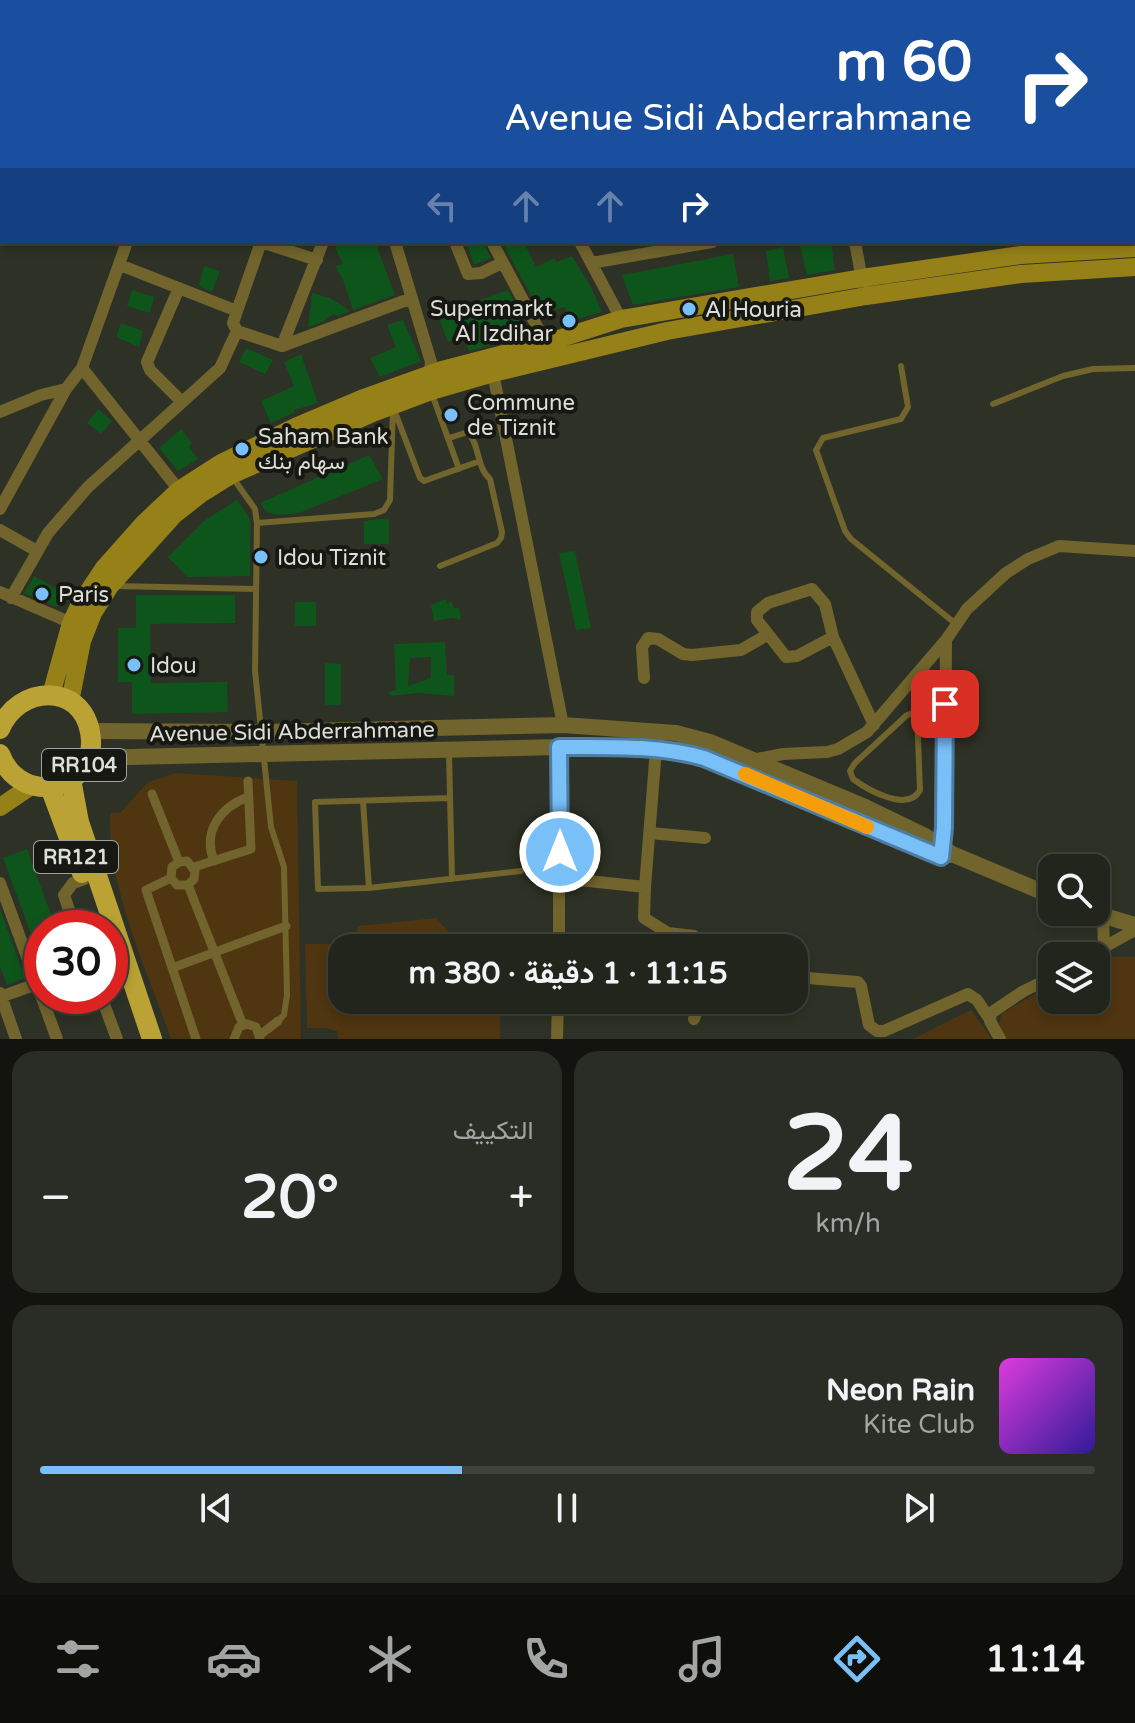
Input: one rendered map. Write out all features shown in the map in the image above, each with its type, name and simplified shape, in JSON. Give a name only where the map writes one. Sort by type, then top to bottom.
[{"type":"highway","points":[[1,722],[27,698],[60,699]]},
{"type":"highway","name":"RR104","points":[[0,754],[6,768],[33,784],[71,779],[88,758],[90,731],[86,720],[60,699]]},
{"type":"highway","name":"RR121","points":[[71,779],[102,910]]},
{"type":"highway","name":"RR121","points":[[33,784],[84,879],[94,910]]},
{"type":"highway","name":"RR121","points":[[128,987],[152,1039]]},
{"type":"highway","name":"RR121","points":[[128,1001],[140,1039]]},
{"type":"main road","points":[[79,625],[174,515],[202,493],[231,475],[393,405],[435,377],[493,373],[621,319],[1135,248]]},
{"type":"main road","points":[[1021,264],[1135,267]]},
{"type":"main road","points":[[60,699],[72,682],[79,625],[104,568],[179,490],[221,463],[295,427],[435,377],[550,351],[667,331],[864,287]]},
{"type":"main road","points":[[664,312],[667,331]]},
{"type":"main road","name":"RR104","points":[[0,806],[33,784]]},
{"type":"street","points":[[0,509],[66,389],[82,368],[126,244]]},
{"type":"street","points":[[260,244],[233,323],[237,331],[282,346],[412,298]]},
{"type":"street","points":[[267,244],[317,260]]},
{"type":"street","points":[[282,346],[322,244]]},
{"type":"street","points":[[396,244],[435,377]]},
{"type":"street","points":[[456,244],[468,274],[481,273],[502,263]]},
{"type":"street","points":[[493,244],[550,351]]},
{"type":"street","points":[[581,244],[621,319]]},
{"type":"street","points":[[591,263],[693,244]]},
{"type":"street","points":[[855,244],[864,287]]},
{"type":"street","points":[[120,265],[237,311]]},
{"type":"street","points":[[179,288],[147,362],[150,370],[182,402]]},
{"type":"street","points":[[79,625],[5,595],[48,533],[88,487],[220,368],[237,331]]},
{"type":"street","points":[[82,368],[179,490]]},
{"type":"street","points":[[493,373],[563,725]]},
{"type":"street","points":[[0,412],[41,395],[66,389]]},
{"type":"street","points":[[0,530],[37,551]]},
{"type":"street","points":[[746,766],[774,755],[838,749],[867,732],[946,640],[967,609],[1006,573],[1043,551],[1066,546],[1135,551]]},
{"type":"street","points":[[833,637],[788,658],[782,655],[756,618],[759,610],[768,603],[809,589],[816,591],[822,598],[833,637],[874,725]]},
{"type":"street","points":[[644,678],[642,647],[648,638],[658,639],[683,654],[692,655],[741,650],[767,635]]},
{"type":"street","points":[[945,852],[946,640]]},
{"type":"street","name":"Avenue Sidi Abderrahmane","points":[[90,731],[263,732],[563,725],[614,726],[676,733],[710,742],[746,766],[1038,890]]},
{"type":"street","name":"Avenue Sidi Abderrahmane","points":[[448,728],[449,749]]},
{"type":"street","points":[[559,747],[559,934]]},
{"type":"street","name":"Avenue Sidi Abderrahmane","points":[[88,758],[559,747],[656,749],[746,766]]},
{"type":"street","points":[[656,749],[644,918],[668,933],[677,934]]},
{"type":"street","points":[[194,867],[251,849],[248,781]]},
{"type":"street","points":[[152,794],[179,862]]},
{"type":"street","points":[[214,861],[211,838],[214,824],[229,806],[248,797]]},
{"type":"street","points":[[650,833],[705,838]]},
{"type":"street","points":[[187,861],[194,867],[194,879],[188,885],[177,885],[171,878],[172,867],[179,862],[187,861]]},
{"type":"street","points":[[171,878],[146,890],[196,1039]]},
{"type":"street","points":[[560,878],[645,887]]},
{"type":"street","points":[[69,910],[64,895],[73,883],[84,879]]},
{"type":"street","points":[[0,883],[24,946]]},
{"type":"street","points":[[188,885],[243,1025]]},
{"type":"street","points":[[1110,918],[1135,927]]},
{"type":"street","points":[[172,968],[286,926]]},
{"type":"street","points":[[1110,944],[1135,927]]},
{"type":"street","points":[[808,978],[858,982],[869,1025],[877,1031],[884,1031],[968,994],[977,1000],[1000,1039]]},
{"type":"street","points":[[989,1018],[998,1007],[1038,985]]},
{"type":"street","points":[[16,1039],[1,996],[24,988]]},
{"type":"street","points":[[49,1014],[57,1039]]},
{"type":"street","points":[[108,1014],[117,1039]]},
{"type":"street","points":[[557,1039],[558,1014]]},
{"type":"street","points":[[694,1019],[696,1014]]},
{"type":"street","points":[[234,1039],[235,1031],[243,1025],[256,1027],[260,1037],[278,1021]]},
{"type":"lane","points":[[901,366],[908,407],[901,419],[823,438],[816,450],[845,531],[851,539],[956,624]]},
{"type":"lane","points":[[993,404],[1063,376],[1093,369],[1135,368]]},
{"type":"lane","points":[[435,377],[459,469]]},
{"type":"lane","points":[[393,405],[420,478],[429,481],[480,461]]},
{"type":"lane","points":[[257,523],[374,514],[388,506],[393,405]]},
{"type":"lane","points":[[440,566],[497,543],[501,538],[490,479],[484,474],[471,433],[449,438]]},
{"type":"lane","points":[[231,475],[255,509],[257,523],[255,671],[271,827],[284,867],[286,1006],[284,1015],[278,1021]]},
{"type":"lane","points":[[110,586],[256,589]]},
{"type":"lane","points":[[917,712],[907,715],[855,763],[850,771],[853,779],[898,800],[908,801],[917,796],[920,790],[917,712],[927,680],[926,664]]},
{"type":"lane","points":[[449,749],[452,879]]},
{"type":"lane","points":[[450,798],[315,802],[318,889],[369,888],[521,871]]},
{"type":"lane","points":[[363,801],[369,888]]},
{"type":"shaded area","points":[[176,773],[297,781],[301,1039],[171,1039],[130,928],[111,841],[110,813],[120,813],[148,782]]},
{"type":"shaded area","points":[[436,918],[450,934],[355,934],[358,926]]},
{"type":"shaded area","points":[[305,944],[328,944],[328,1014],[500,1014],[500,1039],[338,1039],[337,1031],[307,1028]]},
{"type":"shaded area","points":[[1110,957],[1135,957],[1135,1039],[1004,1039],[999,1026],[1001,1014],[1038,992],[1038,1014],[1110,1014]]},
{"type":"shaded area","points":[[971,1010],[992,1039],[913,1039]]},
{"type":"building","points":[[342,244],[376,244],[395,295],[353,310],[335,266],[343,264],[335,247]]},
{"type":"building","points":[[467,244],[484,244],[491,258],[474,265]]},
{"type":"building","points":[[503,244],[525,244],[536,267],[554,258],[557,262],[572,256],[602,312],[573,320],[564,307],[541,314]]},
{"type":"building","points":[[831,244],[835,270],[807,275],[800,245]]},
{"type":"building","points":[[783,247],[789,278],[770,281],[766,251]]},
{"type":"building","points":[[733,254],[739,287],[633,305],[622,275]]},
{"type":"building","points":[[204,266],[220,271],[212,292],[199,286]]},
{"type":"building","points":[[132,290],[154,297],[150,313],[127,306]]},
{"type":"building","points":[[508,290],[523,319],[488,334],[492,345],[469,351],[463,336],[448,342],[438,315]]},
{"type":"building","points":[[312,293],[330,298],[350,311],[338,316],[333,314],[308,327]]},
{"type":"building","points":[[403,320],[421,361],[380,377],[370,358],[396,347],[387,325]]},
{"type":"building","points":[[121,323],[143,331],[139,347],[116,337]]},
{"type":"building","points":[[246,348],[273,360],[265,374],[239,362]]},
{"type":"building","points":[[301,354],[318,403],[294,410],[271,423],[261,401],[294,386],[284,362]]},
{"type":"building","points":[[98,409],[112,421],[101,434],[87,423]]},
{"type":"building","points":[[181,429],[192,443],[189,447],[198,459],[178,471],[159,448]]},
{"type":"building","points":[[369,455],[383,479],[299,513],[277,515],[266,512],[260,503]]},
{"type":"building","points":[[237,500],[250,519],[250,576],[187,577],[168,557],[205,520]]},
{"type":"building","points":[[389,519],[389,544],[364,544],[364,521]]},
{"type":"building","points":[[575,551],[591,628],[576,630],[559,553]]},
{"type":"building","name":"Paris","points":[[34,576],[64,593],[57,607],[24,593]]},
{"type":"building","name":"Idou","points":[[136,595],[235,595],[235,623],[150,624],[151,683],[227,682],[228,712],[132,714],[132,682],[118,682],[118,628],[136,628]]},
{"type":"building","points":[[446,599],[447,604],[452,602],[454,608],[459,608],[461,620],[434,621],[431,605]]},
{"type":"building","points":[[295,602],[316,602],[316,626],[295,626]]},
{"type":"building","points":[[445,642],[447,675],[454,675],[454,696],[418,693],[390,696],[389,692],[396,690],[394,644]],"holes":[[[431,657],[431,678],[408,686],[410,658]]]},
{"type":"building","points":[[325,663],[341,664],[341,705],[325,705]]},
{"type":"building","points":[[27,849],[49,910],[24,910],[24,915],[3,858]]},
{"type":"building","points":[[0,909],[24,978],[7,985],[0,966]]},
{"type":"slow traffic","points":[[745,774],[867,827]]},
{"type":"place","name":"Al Houria","points":[[689,309]]},
{"type":"place","name":"Supermarkt Al Izdihar","points":[[569,321]]},
{"type":"place","name":"Commune de Tiznit","points":[[451,415]]},
{"type":"place","name":"Saham Bank سهام بنك","points":[[242,449]]},
{"type":"place","name":"Idou Tiznit","points":[[261,557]]},
{"type":"place","name":"Paris","points":[[42,594]]},
{"type":"place","name":"Idou","points":[[134,665]]},
{"type":"route","points":[[560,852],[559,747],[597,746],[680,752],[704,758],[941,857],[945,704]]}]
